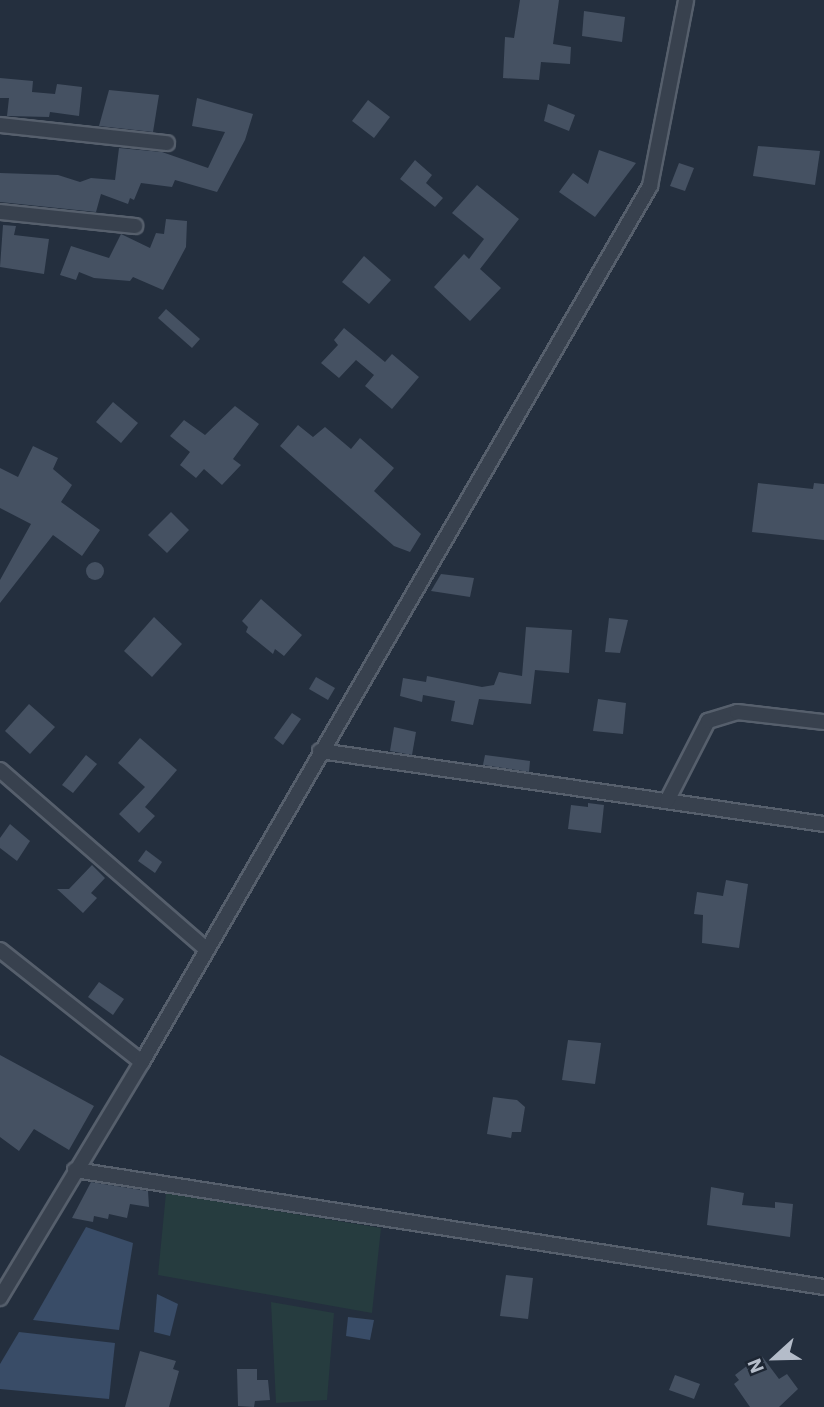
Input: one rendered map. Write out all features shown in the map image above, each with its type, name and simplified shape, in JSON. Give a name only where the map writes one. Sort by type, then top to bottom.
[{"type":"street","points":[[0,1298],[142,1062],[205,948],[650,186],[686,0]]},
{"type":"street","points":[[0,125],[167,143]]},
{"type":"street","points":[[0,212],[135,226]]},
{"type":"street","points":[[667,801],[708,721],[737,712],[824,722]]},
{"type":"street","points":[[320,751],[824,824]]},
{"type":"street","points":[[0,771],[205,948]]},
{"type":"street","points":[[0,950],[142,1062]]},
{"type":"street","points":[[75,1170],[824,1287]]},
{"type":"green space","points":[[166,1193],[381,1228],[372,1313],[158,1275]]},
{"type":"green space","points":[[271,1302],[334,1313],[327,1400],[276,1403]]},
{"type":"water","points":[[86,1227],[133,1243],[119,1330],[33,1320]]},
{"type":"water","points":[[157,1294],[178,1304],[170,1336],[154,1332]]},
{"type":"water","points":[[348,1317],[374,1320],[370,1340],[346,1336]]},
{"type":"water","points":[[19,1332],[115,1343],[109,1399],[0,1389],[0,1364]]},
{"type":"building","points":[[520,0],[559,0],[553,44],[571,47],[570,64],[541,62],[539,80],[503,78],[505,37],[514,38]]},
{"type":"building","points":[[584,11],[625,17],[622,42],[582,36]]},
{"type":"building","points":[[0,78],[33,81],[32,92],[55,94],[57,84],[82,87],[79,116],[50,112],[49,117],[7,116],[9,98],[0,98]]},
{"type":"building","points":[[109,90],[159,95],[153,132],[99,126]]},
{"type":"building","points":[[197,98],[253,114],[245,140],[217,192],[175,180],[172,187],[141,183],[134,200],[130,198],[128,204],[101,194],[96,212],[0,202],[0,173],[58,175],[80,182],[91,178],[115,180],[119,148],[162,152],[208,168],[225,132],[192,126]]},
{"type":"building","points":[[368,100],[390,117],[374,138],[352,121]]},
{"type":"building","points":[[548,104],[575,115],[569,131],[544,121]]},
{"type":"building","points":[[758,146],[820,151],[815,185],[753,176]]},
{"type":"building","points":[[599,150],[636,163],[595,217],[559,192],[573,173],[588,184]]},
{"type":"building","points":[[415,160],[432,175],[426,183],[443,198],[435,207],[400,179]]},
{"type":"building","points":[[679,163],[694,168],[685,191],[670,186]]},
{"type":"building","points":[[477,185],[519,219],[480,269],[501,288],[470,321],[434,287],[464,254],[469,259],[484,239],[452,213]]},
{"type":"building","points":[[166,219],[187,221],[186,247],[163,290],[133,277],[130,281],[94,278],[79,272],[76,280],[60,275],[71,246],[109,258],[121,234],[150,248],[156,233],[164,234]]},
{"type":"building","points":[[3,225],[16,226],[14,235],[49,239],[44,274],[0,267]]},
{"type":"building","points":[[364,256],[391,280],[369,304],[342,282]]},
{"type":"building","points":[[166,309],[200,339],[192,348],[158,318]]},
{"type":"building","points":[[344,328],[385,362],[392,354],[419,377],[392,409],[365,386],[374,375],[356,360],[339,378],[321,363],[338,345],[334,340]]},
{"type":"building","points":[[113,402],[138,423],[121,443],[96,422]]},
{"type":"building","points":[[235,406],[259,424],[233,459],[241,465],[222,485],[204,469],[196,478],[180,465],[190,452],[170,436],[184,420],[205,435]]},
{"type":"building","points":[[298,425],[313,437],[325,427],[351,449],[360,438],[394,468],[374,491],[421,534],[410,552],[394,546],[280,446]]},
{"type":"building","points":[[33,446],[58,458],[53,469],[72,485],[61,502],[100,530],[82,556],[53,535],[0,603],[0,580],[31,524],[0,508],[0,468],[18,477]]},
{"type":"building","points":[[758,483],[813,489],[814,483],[824,484],[824,540],[752,532]]},
{"type":"building","points":[[171,512],[189,530],[167,553],[148,535]]},
{"type":"building","points":[[91,562],[99,562],[104,571],[102,578],[91,580],[86,575],[86,567]]},
{"type":"building","points":[[441,574],[474,578],[470,597],[431,591]]},
{"type":"building","points":[[261,599],[302,635],[284,656],[275,649],[273,654],[246,632],[248,627],[242,621]]},
{"type":"building","points":[[154,617],[182,644],[152,677],[124,651]]},
{"type":"building","points":[[609,618],[628,620],[620,653],[605,652]]},
{"type":"building","points":[[526,627],[572,630],[569,673],[535,670],[531,704],[479,699],[473,725],[451,721],[455,701],[423,695],[422,702],[400,696],[403,678],[426,682],[427,676],[482,687],[494,685],[499,672],[522,676]]},
{"type":"building","points":[[316,677],[335,688],[328,700],[309,689]]},
{"type":"building","points":[[598,699],[626,703],[623,734],[593,731]]},
{"type":"building","points":[[29,704],[55,727],[30,754],[5,731]]},
{"type":"building","points":[[292,713],[301,719],[283,745],[274,738]]},
{"type":"building","points":[[394,727],[416,732],[412,755],[390,751]]},
{"type":"building","points":[[140,738],[177,770],[145,807],[155,816],[139,833],[119,814],[145,787],[118,763]]},
{"type":"building","points":[[86,755],[97,764],[73,793],[62,785]]},
{"type":"building","points":[[485,755],[530,761],[529,772],[483,765]]},
{"type":"building","points":[[588,803],[604,805],[601,833],[568,829],[571,805],[588,807]]},
{"type":"building","points":[[10,824],[30,841],[17,861],[0,848],[0,838]]},
{"type":"building","points":[[146,850],[162,862],[155,873],[138,861]]},
{"type":"building","points":[[92,865],[105,878],[91,893],[97,898],[83,913],[57,889],[69,889]]},
{"type":"building","points":[[726,880],[748,884],[739,948],[702,943],[703,915],[694,914],[697,892],[723,896]]},
{"type":"building","points":[[99,982],[124,999],[113,1015],[88,997]]},
{"type":"building","points":[[568,1040],[601,1043],[595,1084],[562,1080]]},
{"type":"building","points":[[0,1055],[94,1106],[69,1150],[34,1129],[19,1151],[0,1137]]},
{"type":"building","points":[[493,1097],[517,1100],[525,1107],[521,1132],[512,1132],[511,1138],[487,1134]]},
{"type":"building","points":[[91,1182],[148,1191],[149,1207],[130,1204],[127,1218],[109,1214],[108,1219],[94,1216],[93,1222],[72,1218]]},
{"type":"building","points":[[711,1187],[744,1193],[742,1205],[775,1208],[775,1202],[793,1204],[790,1237],[707,1225]]},
{"type":"building","points":[[506,1275],[533,1278],[528,1319],[500,1316]]},
{"type":"building","points":[[140,1351],[176,1361],[173,1369],[179,1371],[169,1407],[125,1407]]},
{"type":"building","points":[[761,1355],[779,1379],[787,1374],[798,1389],[779,1407],[750,1407],[734,1384],[739,1380],[735,1375]]},
{"type":"building","points":[[237,1369],[257,1369],[257,1380],[268,1380],[270,1400],[255,1401],[254,1407],[238,1406]]},
{"type":"building","points":[[675,1375],[700,1384],[694,1399],[669,1390]]}]
